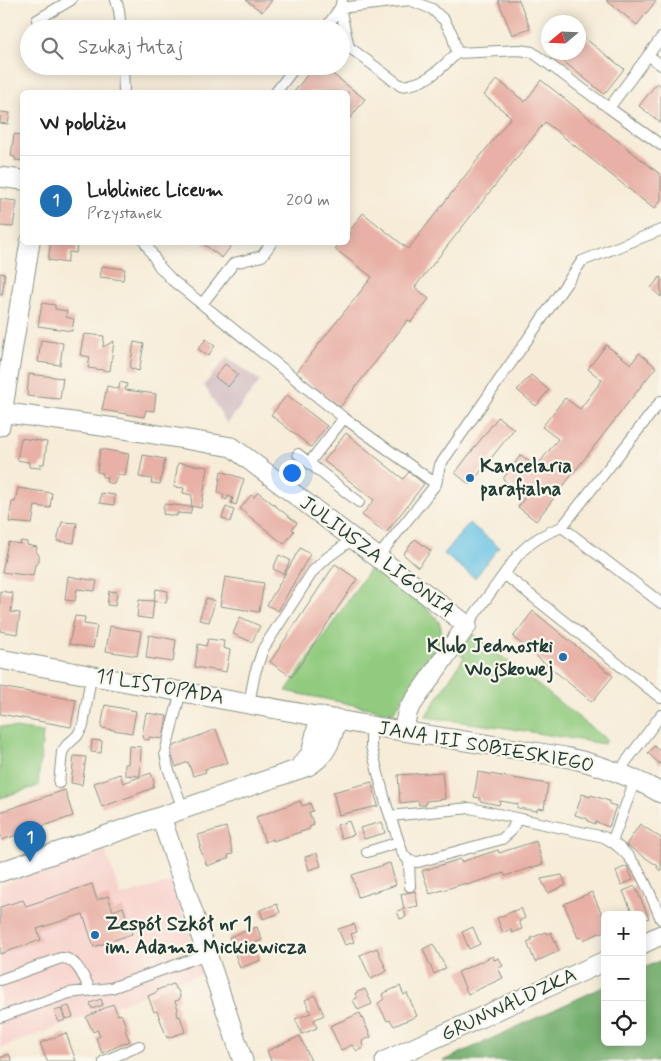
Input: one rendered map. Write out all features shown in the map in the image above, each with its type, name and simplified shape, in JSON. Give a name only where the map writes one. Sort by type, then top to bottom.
[{"type":"street","points":[[0,177],[20,180]]},
{"type":"street","points":[[1,417],[30,245]]},
{"type":"street","name":"JULIUSZA LIGONIA","points":[[1,417],[123,429],[232,447],[467,625],[408,710],[403,731]]},
{"type":"street","name":"11 LISTOPADA","points":[[0,659],[328,718]]},
{"type":"street","points":[[0,872],[293,773],[308,766],[323,755],[333,733],[328,718]]},
{"type":"street","name":"JANA III SOBIESKIEGO","points":[[328,718],[589,762],[628,777],[661,793]]},
{"type":"street","points":[[162,817],[243,1061]]},
{"type":"street","points":[[646,942],[661,935]]},
{"type":"street","name":"GRUNWALDZKA","points":[[385,1061],[601,963]]},
{"type":"lane","points":[[37,20],[71,0]]},
{"type":"lane","points":[[116,0],[119,20]]},
{"type":"lane","points":[[341,4],[410,0],[432,9],[444,20],[452,34],[457,52]]},
{"type":"lane","points":[[331,20],[341,4]]},
{"type":"lane","points":[[341,4],[342,20]]},
{"type":"lane","points":[[609,108],[661,38]]},
{"type":"lane","points":[[350,50],[401,86],[413,85],[432,76],[457,52],[519,50],[532,52],[661,145]]},
{"type":"lane","points":[[648,55],[661,65]]},
{"type":"lane","points":[[123,75],[124,90]]},
{"type":"lane","points":[[278,90],[289,75]]},
{"type":"lane","points":[[378,557],[436,484],[440,465],[582,261],[661,230]]},
{"type":"lane","points":[[147,245],[159,266],[172,280],[344,418],[436,484]]},
{"type":"lane","points":[[202,304],[234,263],[262,256],[270,245]]},
{"type":"lane","points":[[467,625],[518,555],[533,540],[562,527],[661,401]]},
{"type":"lane","points":[[309,463],[344,418]]},
{"type":"lane","points":[[298,454],[358,502]]},
{"type":"lane","points":[[562,527],[661,603]]},
{"type":"lane","points":[[249,703],[255,673],[263,649],[313,571],[328,557],[353,539]]},
{"type":"lane","points":[[504,574],[661,698]]},
{"type":"lane","points":[[59,783],[62,752],[67,744],[77,736],[83,726],[91,676]]},
{"type":"lane","points":[[181,691],[165,753],[168,768],[183,809]]},
{"type":"lane","points":[[612,842],[628,777],[626,763],[661,715]]},
{"type":"lane","points":[[371,726],[371,746],[390,816],[405,858],[409,861],[418,862],[502,839],[511,830],[518,818]]},
{"type":"lane","points":[[390,816],[470,808],[597,835],[612,842],[631,858],[639,869],[661,919]]},
{"type":"lane","points":[[367,852],[399,842]]},
{"type":"lane","points":[[409,861],[410,886]]},
{"type":"lane","points":[[0,1017],[69,993],[111,988],[207,954]]},
{"type":"lane","points":[[0,980],[61,958],[67,958],[71,959],[75,964],[91,991]]},
{"type":"lane","points":[[104,1061],[139,1046]]},
{"type":"shaded area","points":[[227,357],[260,381],[227,424],[204,385]]},
{"type":"shaded area","name":"Zespół Szkół nr 1 im. Adama Mickiewicza","points":[[104,846],[121,896],[171,882],[204,973],[0,1048],[0,885]]},
{"type":"green space","points":[[371,567],[427,609],[435,616],[441,627],[440,641],[393,713],[286,691]]},
{"type":"green space","points":[[470,631],[607,740],[604,744],[425,717],[464,657],[455,651]]},
{"type":"green space","points":[[0,726],[43,732],[38,786],[0,798]]},
{"type":"green space","points":[[661,960],[661,1061],[443,1061],[601,988],[601,1046],[646,1046],[646,967]]},
{"type":"water","points":[[469,523],[499,547],[475,578],[444,554]]},
{"type":"building","points":[[246,0],[272,0],[262,12]]},
{"type":"building","points":[[498,0],[519,0],[530,28],[512,35]]},
{"type":"building","points":[[606,0],[655,0],[656,1],[637,25]]},
{"type":"building","points":[[586,39],[624,69],[604,94],[562,60],[586,60]]},
{"type":"building","points":[[307,75],[334,75],[365,99],[350,118],[350,90],[296,90]]},
{"type":"building","points":[[497,79],[525,102],[541,80],[661,175],[661,200],[654,209],[545,122],[415,287],[429,299],[411,322],[408,320],[340,407],[296,373],[372,277],[335,249],[338,245],[350,245],[350,230],[363,213],[408,249],[511,117],[484,95]]},
{"type":"building","points":[[657,83],[661,86],[661,123],[639,106]]},
{"type":"building","points":[[1,112],[10,113],[8,124],[0,123]]},
{"type":"building","points":[[14,134],[20,135],[20,161],[15,160],[15,157],[11,156]]},
{"type":"building","points":[[0,199],[17,201],[13,227],[0,226]]},
{"type":"building","points":[[50,245],[77,245],[76,253],[69,252],[67,263],[48,260]]},
{"type":"building","points":[[205,245],[232,245],[222,258]]},
{"type":"building","points":[[102,266],[125,269],[123,280],[100,277]]},
{"type":"building","points":[[0,273],[5,274],[2,295],[0,295]]},
{"type":"building","points":[[661,278],[661,297],[651,288]]},
{"type":"building","points":[[42,303],[55,305],[55,309],[67,311],[66,317],[74,319],[72,331],[38,326]]},
{"type":"building","points":[[84,334],[104,336],[103,347],[114,341],[110,371],[88,368],[90,357],[80,355]]},
{"type":"building","points":[[206,339],[215,346],[208,356],[198,349]]},
{"type":"building","points":[[41,340],[63,343],[60,365],[38,362]]},
{"type":"building","points":[[134,342],[144,344],[139,371],[130,368]]},
{"type":"building","points":[[606,345],[631,364],[639,353],[656,367],[536,521],[518,507],[525,497],[503,479],[521,455],[536,467],[558,439],[542,427],[565,398],[580,409],[602,380],[588,369]]},
{"type":"building","points":[[225,364],[238,374],[228,387],[215,377]]},
{"type":"building","points":[[29,374],[63,378],[60,399],[27,396]]},
{"type":"building","points":[[531,375],[549,390],[536,406],[517,390]]},
{"type":"building","points":[[120,382],[127,384],[125,390],[156,394],[154,411],[146,410],[144,417],[102,410],[107,386],[119,389]]},
{"type":"building","points":[[287,395],[327,426],[311,447],[271,415]]},
{"type":"building","points":[[498,417],[514,429],[470,485],[455,473]]},
{"type":"building","points":[[346,433],[403,479],[409,472],[424,484],[386,533],[362,515],[374,500],[324,461]]},
{"type":"building","points":[[21,438],[47,442],[44,464],[40,464],[40,468],[29,467],[29,462],[17,460]]},
{"type":"building","points":[[100,449],[129,454],[125,476],[118,474],[114,484],[106,482],[107,477],[102,477],[103,473],[97,472]]},
{"type":"building","points":[[143,455],[165,459],[160,484],[151,483],[152,479],[139,477]]},
{"type":"building","points":[[178,463],[208,467],[201,508],[191,506],[192,495],[183,493],[184,488],[174,487]]},
{"type":"building","points":[[221,471],[244,479],[236,505],[231,503],[233,498],[228,496],[227,500],[223,498],[224,495],[218,492]]},
{"type":"building","points":[[18,488],[52,493],[50,508],[35,506],[32,524],[9,522],[12,502],[15,502]]},
{"type":"building","points":[[258,492],[297,523],[292,529],[294,531],[284,544],[240,509],[251,495],[254,497]]},
{"type":"building","points":[[101,493],[115,495],[114,505],[100,503]]},
{"type":"building","points":[[164,504],[192,507],[190,514],[177,513],[177,516],[163,514]]},
{"type":"building","points":[[226,507],[234,510],[230,522],[222,518]]},
{"type":"building","points":[[62,522],[77,523],[74,543],[57,541]]},
{"type":"building","points":[[415,539],[431,551],[418,567],[403,554]]},
{"type":"building","points":[[21,541],[27,542],[27,545],[37,547],[36,551],[39,555],[39,562],[35,565],[33,576],[2,572],[8,542],[20,544]]},
{"type":"building","points":[[300,548],[310,554],[278,611],[267,605]]},
{"type":"building","points":[[279,555],[290,560],[284,574],[273,569]]},
{"type":"building","points":[[335,564],[357,579],[292,677],[270,662]]},
{"type":"building","points":[[68,576],[97,581],[95,591],[77,589],[75,601],[65,600]]},
{"type":"building","points":[[225,577],[264,583],[259,612],[220,606]]},
{"type":"building","points":[[156,589],[168,591],[166,603],[154,601]]},
{"type":"building","points":[[0,591],[13,593],[11,612],[20,613],[17,634],[0,631]]},
{"type":"building","points":[[109,591],[117,592],[115,606],[107,605]]},
{"type":"building","points":[[206,598],[215,601],[209,622],[199,620]]},
{"type":"building","points":[[139,600],[154,601],[152,619],[137,617]]},
{"type":"building","name":"Klub Jednostki Wojskowej","points":[[533,611],[613,676],[592,702],[513,637]]},
{"type":"building","points":[[75,616],[85,617],[84,624],[97,626],[93,648],[69,644]]},
{"type":"building","points":[[240,617],[260,626],[252,642],[233,634]]},
{"type":"building","points":[[110,626],[141,631],[137,656],[106,651]]},
{"type":"building","points":[[149,635],[176,640],[173,662],[146,658]]},
{"type":"building","points":[[208,639],[224,641],[223,648],[230,650],[226,672],[195,667],[198,644],[206,646]]},
{"type":"building","points":[[0,687],[76,700],[71,727],[0,714]]},
{"type":"building","points":[[105,705],[136,711],[132,733],[101,728]]},
{"type":"building","points":[[146,713],[167,716],[163,739],[149,737],[149,740],[143,739]]},
{"type":"building","points":[[216,729],[228,763],[205,769],[206,772],[193,776],[188,762],[176,767],[169,748]]},
{"type":"building","points":[[92,740],[102,741],[101,753],[91,752]]},
{"type":"building","points":[[129,746],[141,747],[140,776],[125,775],[125,764],[128,764]]},
{"type":"building","points":[[654,746],[661,752],[661,765],[648,753]]},
{"type":"building","points":[[74,756],[86,757],[82,785],[71,783]]},
{"type":"building","points":[[442,772],[445,799],[426,801],[426,805],[419,805],[418,801],[400,803],[398,775]]},
{"type":"building","points":[[478,772],[548,784],[544,809],[538,808],[537,811],[517,808],[518,804],[500,801],[499,805],[480,801],[480,798],[474,797]]},
{"type":"building","points":[[151,773],[154,782],[153,788],[102,807],[94,783],[120,774],[123,783]]},
{"type":"building","points":[[372,782],[378,806],[339,815],[333,792]]},
{"type":"building","points":[[65,790],[73,816],[2,840],[0,812]]},
{"type":"building","points":[[582,794],[609,801],[609,804],[616,806],[609,827],[596,822],[595,824],[588,821],[588,819],[575,815]]},
{"type":"building","points":[[300,801],[302,806],[310,803],[313,811],[309,812],[314,825],[309,827],[310,829],[265,842],[256,817]]},
{"type":"building","points":[[349,821],[354,835],[341,838],[337,825]]},
{"type":"building","points":[[382,822],[385,833],[364,839],[360,828]]},
{"type":"building","points":[[640,824],[661,838],[661,871],[657,868],[658,866],[626,845]]},
{"type":"building","points":[[226,827],[233,854],[228,855],[229,858],[207,866],[199,846],[201,846],[198,835]]},
{"type":"building","points":[[536,841],[543,864],[505,876],[504,873],[430,894],[422,871],[460,859],[461,862],[498,850],[499,853]]},
{"type":"building","points":[[317,853],[321,866],[309,870],[305,857]]},
{"type":"building","points":[[390,863],[396,885],[358,897],[352,875]]},
{"type":"building","points":[[627,866],[633,880],[621,885],[616,871]]},
{"type":"building","points":[[562,875],[566,885],[548,893],[541,879]]},
{"type":"building","points":[[92,884],[97,900],[108,896],[113,911],[123,907],[132,934],[94,947],[83,914],[37,929],[41,940],[0,954],[0,907],[23,900],[26,906]]},
{"type":"building","points":[[635,886],[646,911],[631,911],[623,891]]},
{"type":"building","points":[[415,891],[418,906],[404,909],[401,894]]},
{"type":"building","points":[[592,892],[601,912],[601,933],[583,940],[581,937],[578,938],[564,904]]},
{"type":"building","points":[[277,904],[280,913],[263,919],[260,910]]},
{"type":"building","points":[[521,908],[525,918],[519,921],[522,929],[512,933],[511,929],[503,933],[497,918]]},
{"type":"building","points":[[404,909],[406,917],[400,919],[397,911]]},
{"type":"building","points":[[354,924],[357,932],[351,934],[354,942],[345,945],[338,929]]},
{"type":"building","points":[[257,927],[262,940],[255,943],[261,960],[240,968],[229,937]]},
{"type":"building","points":[[473,927],[480,944],[469,949],[462,932]]},
{"type":"building","points":[[546,932],[547,934],[551,932],[559,951],[535,962],[527,942],[532,940],[531,938]]},
{"type":"building","points":[[433,944],[446,968],[434,974],[423,949]]},
{"type":"building","points":[[377,948],[387,971],[371,979],[360,955]]},
{"type":"building","points":[[493,956],[494,960],[499,958],[503,966],[498,968],[503,978],[468,994],[458,972]]},
{"type":"building","points":[[173,984],[180,996],[179,1000],[175,1001],[178,1017],[180,1016],[185,1032],[167,1038],[157,1011],[154,1012],[148,996],[157,992],[157,990]]},
{"type":"building","points":[[400,986],[404,995],[407,993],[417,1016],[394,1026],[390,1020],[387,1021],[378,1003],[384,999],[382,994]]},
{"type":"building","points":[[365,989],[372,1004],[358,1010],[353,1000],[357,998],[355,993]]},
{"type":"building","points":[[315,995],[324,1015],[314,1020],[317,1028],[302,1034],[295,1019],[311,1013],[305,1000]]},
{"type":"building","points":[[101,999],[103,1005],[92,1009],[90,1003]]},
{"type":"building","points":[[113,1004],[118,1015],[121,1014],[130,1041],[102,1053],[96,1038],[100,1036],[97,1030],[93,1032],[86,1017]]},
{"type":"building","points":[[69,1006],[73,1017],[66,1019],[62,1008]]},
{"type":"building","points":[[61,1009],[65,1020],[59,1022],[54,1011]]},
{"type":"building","points":[[360,1013],[371,1037],[362,1041],[363,1048],[357,1051],[352,1045],[341,1050],[330,1026]]},
{"type":"building","points":[[66,1033],[76,1061],[47,1061],[40,1043]]},
{"type":"building","points":[[300,1036],[311,1061],[271,1061],[267,1051]]},
{"type":"building","points":[[9,1054],[12,1061],[0,1061],[0,1058]]},
{"type":"place","name":"Kancelaria parafialna","points":[[470,478]]},
{"type":"place","name":"Klub Jednostki Wojskowej","points":[[563,657]]},
{"type":"place","name":"Lubliniec Liceum","points":[[30,862]]},
{"type":"place","name":"Zespół Szkół nr 1 im. Adama Mickiewicza","points":[[95,935]]}]
